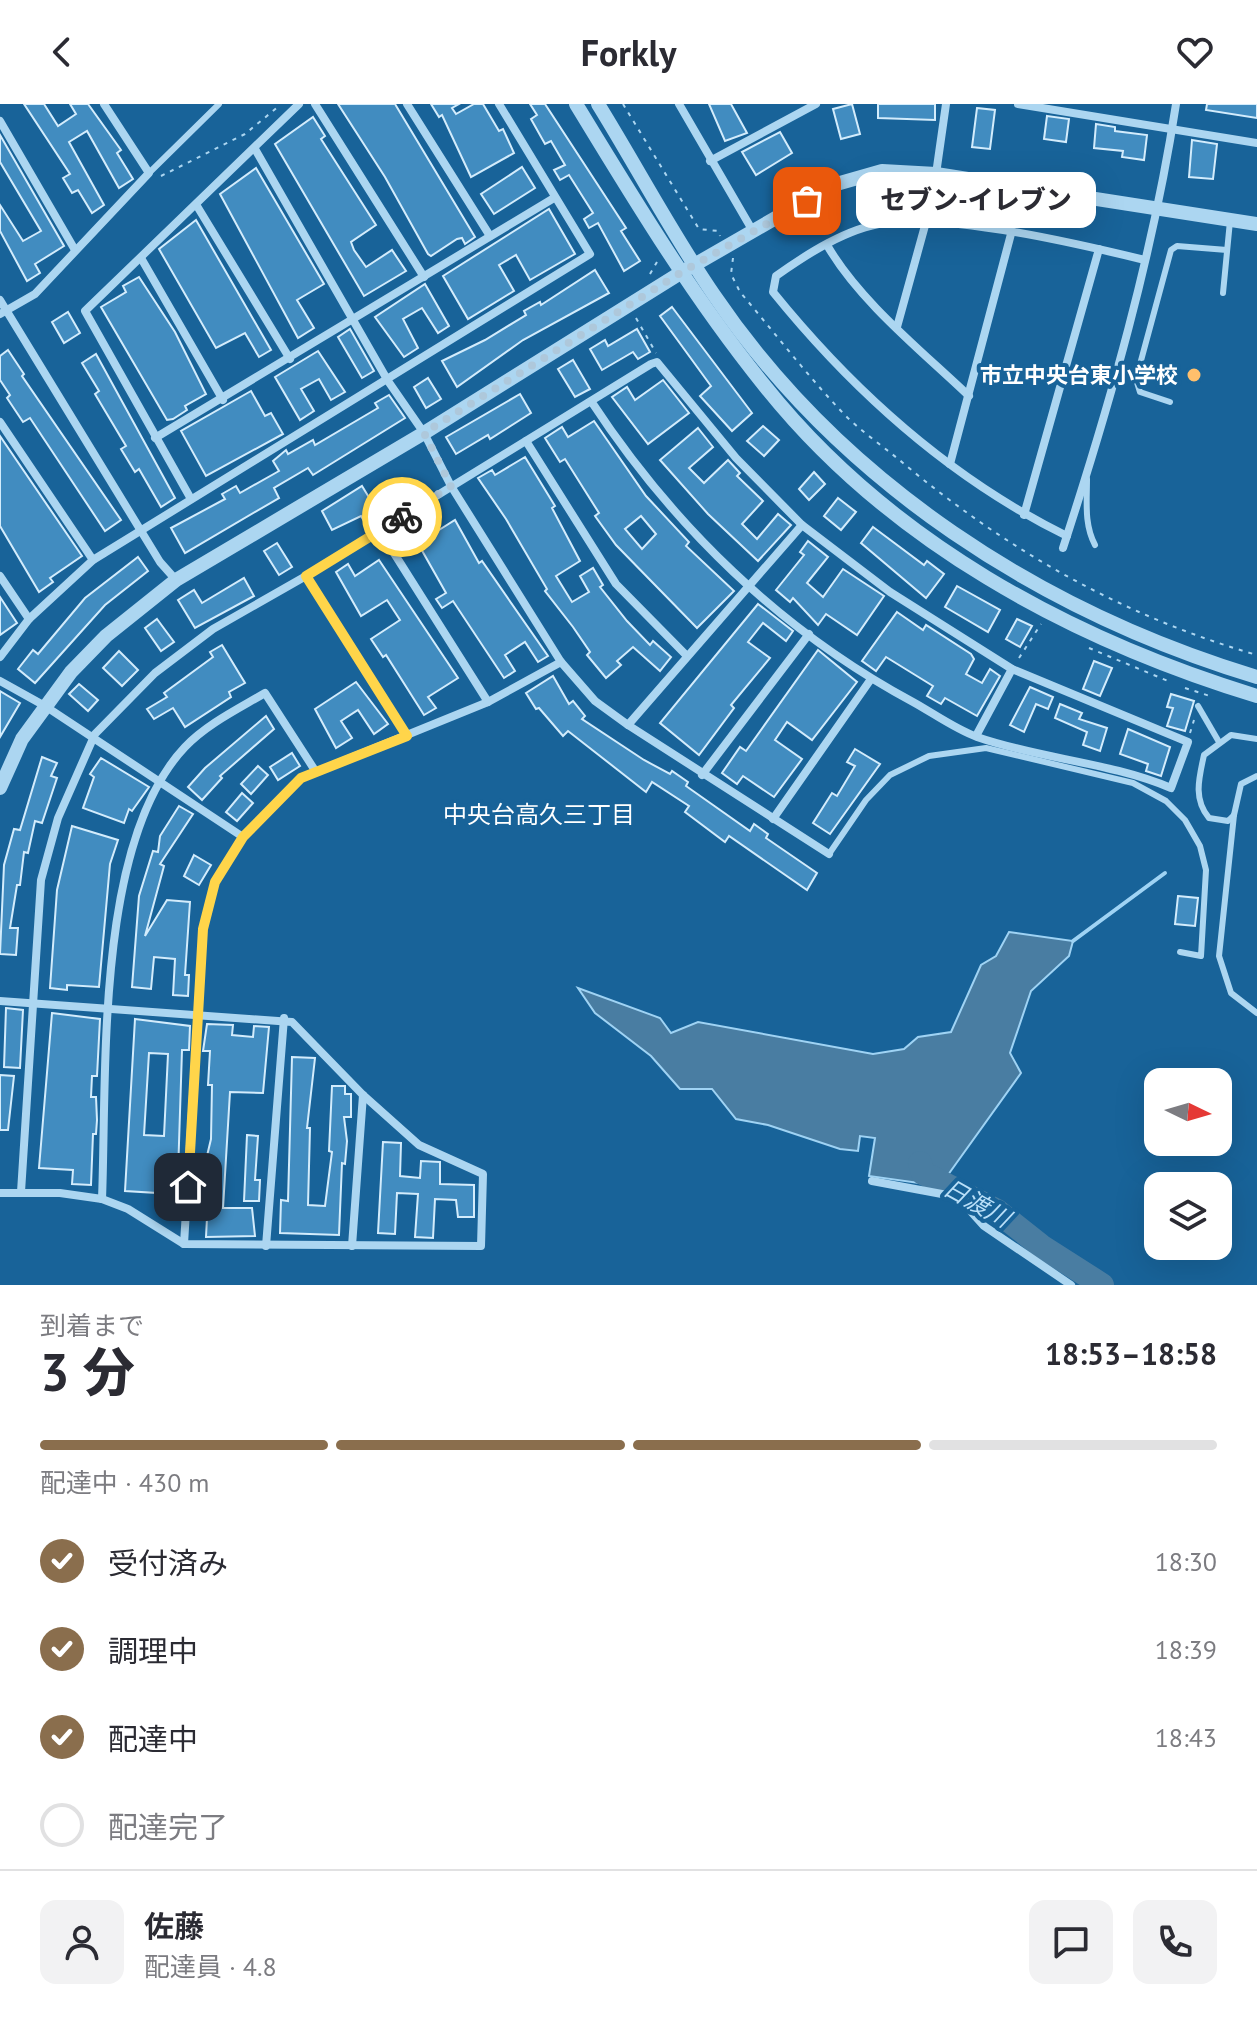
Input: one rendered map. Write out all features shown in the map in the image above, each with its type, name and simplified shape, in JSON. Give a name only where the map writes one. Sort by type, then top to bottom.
[{"type":"street","points":[[3,312],[35,294],[150,177],[104,104]]},
{"type":"street","points":[[191,499],[85,311],[299,104]]},
{"type":"street","points":[[315,104],[424,277]]},
{"type":"street","points":[[407,104],[490,236]]},
{"type":"street","points":[[0,657],[29,619],[93,560],[590,254],[499,104]]},
{"type":"street","points":[[576,104],[682,272],[764,386],[807,433],[862,484],[929,538],[1015,595],[1070,626],[1178,672],[1257,696]]},
{"type":"street","points":[[598,104],[714,295],[779,378],[853,454],[937,522],[1018,577],[1078,609],[1185,655],[1257,677]]},
{"type":"street","points":[[679,104],[754,233]]},
{"type":"street","points":[[710,161],[816,104]]},
{"type":"street","points":[[936,174],[946,104]]},
{"type":"street","points":[[1018,104],[1257,143]]},
{"type":"street","points":[[1063,548],[1087,474],[1158,210],[1176,104]]},
{"type":"street","points":[[0,121],[75,250]]},
{"type":"street","points":[[255,149],[388,381],[424,433],[451,486],[561,662],[595,701],[628,725],[829,854]]},
{"type":"street","points":[[0,788],[22,739],[71,672],[106,636],[176,580],[424,433],[696,263],[754,233],[833,185],[882,171],[936,174],[1257,224]]},
{"type":"street","points":[[155,438],[223,400],[554,198]]},
{"type":"street","points":[[197,206],[290,359]]},
{"type":"street","points":[[1067,536],[1024,515],[900,426],[816,345],[773,292],[776,276],[827,245],[884,223],[926,222],[1011,234],[1145,260]]},
{"type":"street","points":[[897,327],[926,222]]},
{"type":"street","points":[[950,464],[1011,234]]},
{"type":"street","points":[[827,245],[835,259],[897,327],[969,396]]},
{"type":"street","points":[[1024,515],[1099,249]]},
{"type":"street","points":[[141,258],[223,400]]},
{"type":"street","points":[[0,300],[3,312],[176,580]]},
{"type":"street","points":[[21,1192],[41,880],[58,818],[92,741],[155,673],[213,629],[306,576],[451,486],[591,401],[657,362],[736,458],[802,525],[890,592],[1012,669],[1188,742],[1171,788],[1138,774],[976,736],[871,679],[750,588],[666,506],[628,458],[591,401]]},
{"type":"street","points":[[0,422],[93,560]]},
{"type":"street","points":[[526,441],[616,584],[686,655]]},
{"type":"street","points":[[628,725],[802,525]]},
{"type":"street","points":[[380,531],[488,702]]},
{"type":"street","points":[[0,576],[29,619]]},
{"type":"street","points":[[306,576],[407,736]]},
{"type":"street","points":[[702,775],[809,634]]},
{"type":"street","points":[[184,1244],[203,929],[215,882],[243,837],[276,800],[301,778],[488,702],[561,662]]},
{"type":"street","points":[[976,736],[1012,669]]},
{"type":"street","points":[[773,819],[871,679]]},
{"type":"street","points":[[0,681],[45,706],[92,741],[243,837]]},
{"type":"street","points":[[102,1199],[110,1010],[124,870],[135,831],[184,748],[223,717],[265,693],[316,772]]},
{"type":"street","points":[[0,1001],[110,1010],[284,1018],[292,1022],[363,1095],[419,1145],[483,1174],[481,1246],[184,1244],[128,1209],[102,1199],[0,1193]]},
{"type":"street","points":[[266,1246],[284,1018]]},
{"type":"street","points":[[352,1246],[363,1095]]},
{"type":"street","points":[[872,1181],[958,1197],[984,1226],[1071,1285]]},
{"type":"lane","points":[[150,177],[219,104]]},
{"type":"lane","points":[[1223,293],[1230,220]]},
{"type":"lane","points":[[1170,402],[1140,392],[1136,379],[1171,250],[1177,246],[1227,250]]},
{"type":"lane","points":[[1087,474],[1086,515],[1089,534],[1095,545]]},
{"type":"lane","points":[[1198,706],[1219,742]]},
{"type":"lane","points":[[1234,815],[1228,821],[1209,818],[1197,799],[1204,755],[1231,735],[1257,739]]},
{"type":"lane","points":[[829,854],[866,800],[890,775],[929,756],[986,748],[1133,783],[1166,801],[1185,820],[1200,846],[1206,870],[1207,897],[1201,956],[1180,952]]},
{"type":"lane","points":[[1257,776],[1241,784],[1234,815],[1219,956],[1231,993],[1257,1013]]},
{"type":"path","points":[[150,177],[245,134],[273,107],[279,106]]},
{"type":"path","points":[[652,291],[649,275],[658,260]]},
{"type":"path","points":[[636,318],[655,350],[657,362]]},
{"type":"path","points":[[1050,569],[1063,548]]},
{"type":"path","points":[[1012,669],[1041,624]]},
{"type":"water","points":[[1009,932],[1073,941],[1069,956],[1031,991],[1010,1053],[1021,1073],[940,1186],[869,1176],[875,1138],[860,1136],[858,1151],[840,1149],[768,1125],[736,1119],[712,1089],[680,1089],[651,1056],[595,1013],[578,988],[660,1018],[671,1033],[698,1022],[873,1054],[904,1049],[918,1037],[951,1032],[981,965],[996,956]]},
{"type":"building","points":[[24,104],[44,104],[58,126],[76,114],[70,104],[88,104],[121,150],[117,153],[133,179],[119,188],[87,131],[69,142],[104,205],[92,213],[78,190],[72,193],[63,178],[70,174]]},
{"type":"building","points":[[338,104],[395,104],[475,237],[465,244],[462,238],[457,239],[431,256],[428,254],[385,177]]},
{"type":"building","points":[[431,104],[459,104],[452,108],[456,114],[474,104],[483,104],[499,131],[503,129],[514,153],[471,177],[442,115],[439,117]]},
{"type":"building","points":[[530,104],[545,104],[626,228],[621,231],[640,261],[624,271],[598,223],[589,228],[584,219],[593,213],[569,175],[560,180],[554,170],[565,165],[551,141],[545,144],[531,119],[537,115]]},
{"type":"building","points":[[709,104],[731,104],[747,133],[725,141]]},
{"type":"building","points":[[852,104],[860,134],[841,139],[833,109]]},
{"type":"building","points":[[878,104],[935,104],[935,120],[878,118]]},
{"type":"building","points":[[1207,104],[1257,104],[1257,118],[1206,110]]},
{"type":"building","points":[[977,108],[995,110],[990,149],[972,147]]},
{"type":"building","points":[[1047,116],[1069,119],[1066,142],[1044,139]]},
{"type":"building","points":[[313,117],[325,136],[321,139],[376,225],[351,242],[354,250],[366,267],[392,250],[406,271],[364,296],[275,144]]},
{"type":"building","points":[[1096,124],[1115,127],[1115,131],[1147,135],[1144,160],[1122,157],[1123,151],[1094,148]]},
{"type":"building","points":[[780,132],[792,153],[756,175],[742,152]]},
{"type":"building","points":[[0,135],[64,246],[35,264],[40,273],[27,281],[0,231],[0,205],[23,241],[41,231],[0,162]]},
{"type":"building","points":[[1192,140],[1217,144],[1213,179],[1189,177]]},
{"type":"building","points":[[522,167],[535,188],[494,214],[481,194]]},
{"type":"building","points":[[256,168],[324,284],[297,300],[314,328],[298,338],[220,194]]},
{"type":"building","points":[[549,209],[575,254],[530,280],[516,255],[499,265],[514,291],[468,319],[443,276]]},
{"type":"building","points":[[196,220],[271,350],[259,357],[245,333],[216,348],[159,249]]},
{"type":"building","points":[[595,270],[609,293],[523,340],[457,387],[442,361],[485,340],[526,315],[524,311],[540,302],[541,305]]},
{"type":"building","points":[[139,277],[175,332],[206,394],[185,406],[187,410],[173,419],[167,420],[101,307],[126,292],[123,286]]},
{"type":"building","points":[[425,284],[449,326],[438,333],[422,308],[403,319],[418,348],[404,357],[375,317]]},
{"type":"building","points":[[672,307],[752,413],[732,431],[700,396],[711,386],[660,316]]},
{"type":"building","points":[[68,312],[80,333],[64,343],[52,322]]},
{"type":"building","points":[[350,329],[374,371],[362,378],[338,337]]},
{"type":"building","points":[[637,329],[650,352],[638,359],[633,352],[602,370],[590,349],[605,340],[608,346]]},
{"type":"building","points":[[8,350],[24,374],[22,376],[121,520],[105,531],[30,418],[23,422],[7,398],[10,395],[0,380],[0,356]]},
{"type":"building","points":[[318,351],[345,392],[331,400],[319,379],[301,389],[314,411],[300,420],[275,377]]},
{"type":"building","points":[[96,354],[175,498],[161,507],[139,469],[135,472],[121,449],[126,446],[95,394],[99,391],[82,363]]},
{"type":"building","points":[[573,360],[590,389],[575,397],[558,369]]},
{"type":"building","points":[[428,378],[441,399],[426,408],[414,387]]},
{"type":"building","points":[[663,380],[689,413],[648,444],[612,397],[627,387],[635,400]]},
{"type":"building","points":[[251,391],[265,416],[271,413],[283,434],[206,476],[181,431]]},
{"type":"building","points":[[520,394],[531,413],[490,439],[488,435],[456,454],[446,437]]},
{"type":"building","points":[[389,395],[405,418],[313,475],[308,468],[274,488],[279,498],[185,553],[171,528],[225,499],[222,494],[236,486],[240,493],[279,471],[273,461],[286,450],[288,454],[313,440],[315,445],[378,408],[375,403]]},
{"type":"building","points":[[594,421],[646,496],[689,542],[686,546],[734,591],[697,628],[616,545],[595,516],[599,513],[565,459],[560,462],[545,438],[562,427],[568,437]],"holes":[[[641,516],[656,534],[642,549],[625,529]]]},
{"type":"building","points":[[763,426],[779,440],[764,456],[747,441]]},
{"type":"building","points":[[698,428],[713,447],[689,468],[704,483],[728,460],[740,473],[737,476],[763,501],[742,524],[757,539],[778,514],[791,525],[758,561],[708,514],[660,460]]},
{"type":"building","points":[[0,436],[82,556],[50,578],[53,582],[39,592],[0,526]]},
{"type":"building","points":[[525,457],[555,506],[552,508],[580,561],[556,576],[572,602],[589,592],[580,576],[593,568],[603,585],[600,587],[627,621],[650,645],[653,641],[671,657],[660,671],[633,647],[617,661],[621,665],[606,678],[545,591],[547,589],[506,519],[478,478],[492,470],[495,475]]},
{"type":"building","points":[[814,472],[825,484],[809,500],[799,489]]},
{"type":"building","points":[[362,486],[378,512],[364,521],[361,516],[332,530],[322,511]]},
{"type":"building","points":[[838,498],[856,512],[841,530],[824,516]]},
{"type":"building","points":[[419,517],[431,535],[455,520],[479,563],[482,561],[548,656],[538,662],[525,642],[505,655],[515,671],[504,678],[453,601],[442,608],[436,599],[446,593],[407,524]]},
{"type":"building","points":[[873,527],[924,565],[927,561],[944,574],[926,598],[861,543]]},
{"type":"building","points":[[808,541],[828,557],[807,583],[823,597],[843,569],[884,596],[857,635],[826,614],[818,625],[793,598],[790,602],[776,590],[804,555],[800,552]]},
{"type":"building","points":[[277,543],[292,567],[279,575],[264,551]]},
{"type":"building","points":[[138,557],[148,571],[105,605],[35,683],[18,669],[33,650],[38,654],[85,598]]},
{"type":"building","points":[[379,560],[458,678],[428,697],[436,708],[424,715],[386,655],[383,657],[371,639],[400,620],[387,600],[361,616],[336,572],[348,564],[355,576]]},
{"type":"building","points":[[244,578],[254,596],[195,628],[178,600],[194,590],[202,603]]},
{"type":"building","points":[[957,586],[1000,610],[988,632],[945,607]]},
{"type":"building","points":[[0,597],[17,623],[0,635]]},
{"type":"building","points":[[758,604],[793,631],[786,641],[763,623],[748,642],[770,658],[731,705],[734,708],[699,755],[660,723]]},
{"type":"building","points":[[897,612],[923,630],[926,625],[971,654],[974,659],[966,674],[982,683],[990,669],[1000,676],[977,716],[945,698],[941,704],[927,696],[933,686],[886,657],[876,671],[862,661]]},
{"type":"building","points":[[157,619],[174,642],[161,651],[145,628]]},
{"type":"building","points":[[1017,619],[1032,626],[1020,647],[1006,639]]},
{"type":"building","points":[[222,645],[245,683],[229,692],[231,697],[185,727],[173,708],[154,719],[147,709],[167,697],[164,693],[213,657],[210,652]]},
{"type":"building","points":[[818,650],[857,682],[812,740],[787,722],[775,740],[802,759],[774,797],[743,776],[737,784],[722,773],[740,747],[746,751]]},
{"type":"building","points":[[119,651],[138,670],[122,686],[103,668]]},
{"type":"building","points":[[1094,661],[1112,668],[1100,696],[1083,689]]},
{"type":"building","points":[[553,676],[569,704],[573,701],[585,716],[582,719],[644,760],[670,774],[672,771],[688,782],[686,786],[750,831],[754,824],[768,834],[766,838],[817,873],[807,890],[729,836],[725,842],[685,812],[689,806],[652,782],[646,792],[568,731],[563,736],[539,708],[536,709],[526,693]]},
{"type":"building","points":[[356,682],[388,724],[374,734],[358,710],[341,721],[352,738],[336,748],[315,709]]},
{"type":"building","points":[[79,684],[98,700],[88,711],[69,694]]},
{"type":"building","points":[[1030,687],[1053,697],[1048,709],[1036,704],[1024,732],[1010,725]]},
{"type":"building","points":[[0,691],[20,703],[0,737]]},
{"type":"building","points":[[1171,694],[1194,701],[1185,731],[1167,726],[1173,708],[1167,707]]},
{"type":"building","points":[[1060,704],[1082,713],[1079,719],[1107,728],[1100,751],[1083,745],[1087,732],[1055,718]]},
{"type":"building","points":[[266,716],[274,729],[220,776],[222,778],[202,800],[188,787],[205,768]]},
{"type":"building","points":[[1128,729],[1170,747],[1161,776],[1146,771],[1148,764],[1120,754]]},
{"type":"building","points":[[855,749],[880,764],[830,834],[813,823],[832,793],[837,796],[855,766],[847,762]]},
{"type":"building","points":[[292,753],[300,766],[278,780],[270,767]]},
{"type":"building","points":[[42,757],[57,763],[51,776],[57,778],[42,823],[35,821],[28,853],[24,852],[10,928],[18,928],[16,955],[0,954],[4,865],[14,829],[20,830]]},
{"type":"building","points":[[101,758],[149,787],[132,811],[129,809],[124,823],[83,808],[94,777],[90,774]]},
{"type":"building","points":[[258,766],[268,775],[251,794],[241,784]]},
{"type":"building","points":[[242,793],[253,803],[237,821],[226,812]]},
{"type":"building","points":[[179,806],[193,814],[160,864],[164,866],[145,936],[167,900],[190,902],[185,975],[189,975],[188,996],[173,995],[175,959],[154,957],[151,989],[132,987],[139,896],[153,851],[158,852],[160,836]]},
{"type":"building","points":[[72,826],[118,840],[110,864],[99,987],[67,985],[67,990],[50,988],[57,890]]},
{"type":"building","points":[[194,855],[211,865],[199,885],[184,876]]},
{"type":"building","points":[[1178,896],[1198,898],[1195,926],[1175,924]]},
{"type":"building","points":[[6,1008],[23,1010],[20,1068],[4,1067]]},
{"type":"building","points":[[52,1013],[100,1019],[97,1076],[92,1076],[91,1097],[96,1097],[97,1120],[96,1134],[93,1134],[91,1185],[72,1184],[73,1170],[39,1168]]},
{"type":"building","points":[[135,1019],[190,1026],[189,1050],[182,1050],[177,1205],[157,1204],[157,1193],[125,1191]],"holes":[[[149,1053],[168,1054],[164,1136],[144,1135]]]},
{"type":"building","points":[[207,1024],[233,1025],[232,1035],[253,1037],[254,1026],[269,1027],[263,1093],[230,1092],[223,1208],[252,1208],[255,1236],[206,1237],[210,1160],[206,1160],[211,1139],[212,1085],[208,1085],[210,1051],[203,1051]]},
{"type":"building","points":[[292,1057],[315,1058],[307,1128],[310,1128],[308,1205],[325,1206],[332,1152],[329,1151],[332,1086],[345,1086],[345,1094],[351,1094],[351,1117],[344,1117],[347,1141],[345,1164],[342,1163],[339,1235],[280,1233],[281,1200],[288,1201]]},
{"type":"building","points":[[0,1075],[14,1076],[8,1130],[0,1130]]},
{"type":"building","points":[[247,1135],[258,1136],[255,1180],[260,1180],[259,1201],[244,1201]]},
{"type":"building","points":[[383,1142],[401,1143],[400,1176],[420,1178],[421,1161],[440,1162],[440,1184],[474,1185],[474,1217],[458,1217],[456,1200],[435,1199],[433,1238],[415,1237],[418,1194],[397,1193],[395,1234],[378,1233]]},
{"type":"waterway","points":[[1073,941],[1165,873]]},
{"type":"waterway","name":"日渡川","points":[[920,1163],[923,1173],[997,1211],[1041,1246],[1102,1285]]},
{"type":"way so far","points":[[402,517],[451,486],[424,433],[696,263],[807,201]]},
{"type":"place","name":"セブン-イレブン","points":[[807,201]]},
{"type":"place","name":"市立中央台東小学校","points":[[1194,375]]},
{"type":"district","name":"中央台高久三丁目","points":[[539,814]]},
{"type":"route","points":[[188,1187],[203,929],[215,882],[243,837],[276,800],[301,778],[407,736],[306,576],[402,517]]}]
